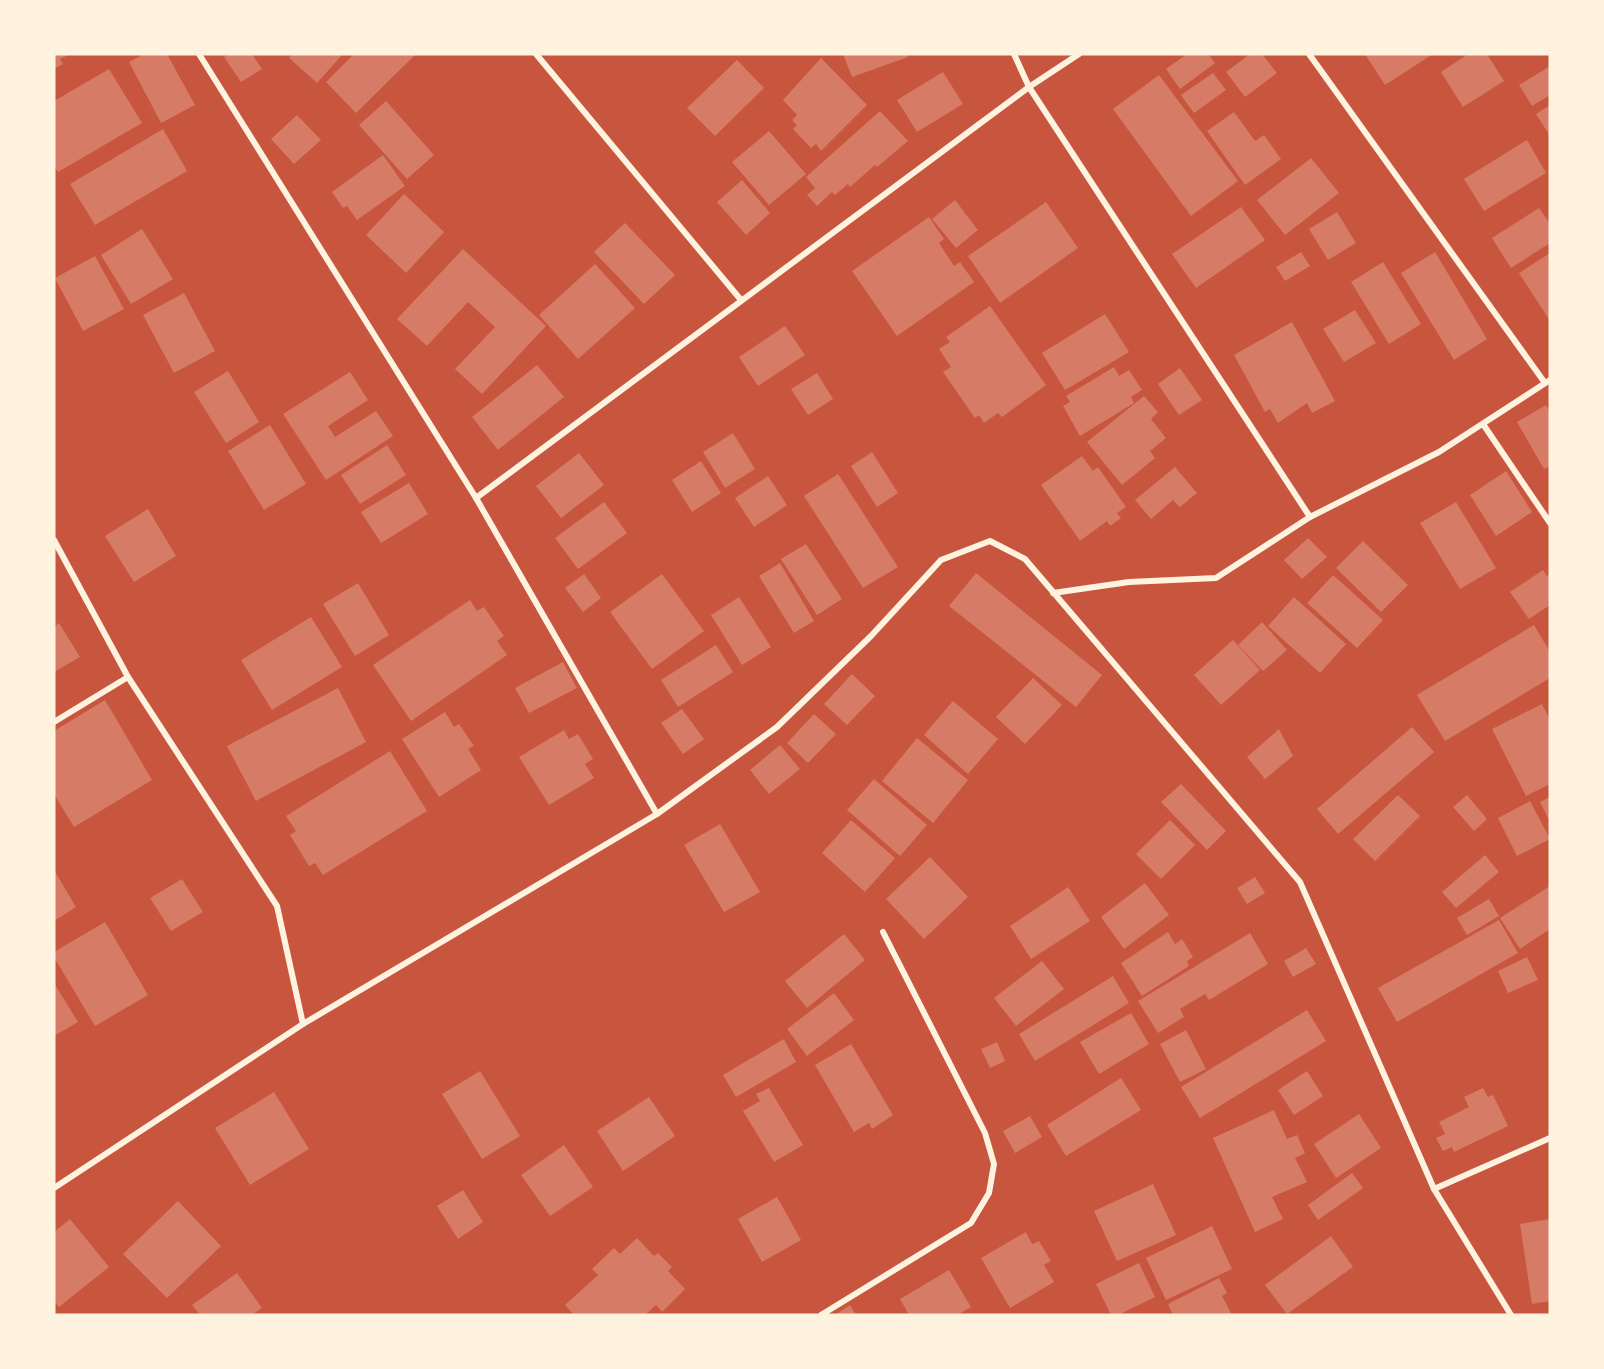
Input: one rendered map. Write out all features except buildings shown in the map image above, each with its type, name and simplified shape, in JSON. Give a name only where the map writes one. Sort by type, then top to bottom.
[{"type":"street","points":[[199,54],[476,498],[657,814]]},
{"type":"street","points":[[536,54],[741,300]]},
{"type":"street","points":[[1014,54],[1029,87],[1310,517]]},
{"type":"street","points":[[476,498],[1029,87],[1079,54]]},
{"type":"street","points":[[1053,593],[1129,582],[1216,578],[1310,517],[1439,452],[1548,381],[1309,54]]},
{"type":"street","points":[[1483,424],[1550,523]]},
{"type":"street","points":[[54,540],[128,677],[277,906],[303,1024]]},
{"type":"street","points":[[54,1188],[303,1024],[657,814],[777,727],[871,636],[941,560],[990,541],[1025,559],[1299,882],[1434,1189],[1511,1315]]},
{"type":"street","points":[[54,722],[128,677]]},
{"type":"street","points":[[821,1315],[971,1223],[989,1193],[991,1183],[994,1164],[984,1133],[883,932]]},
{"type":"street","points":[[1434,1189],[1550,1138]]}]
